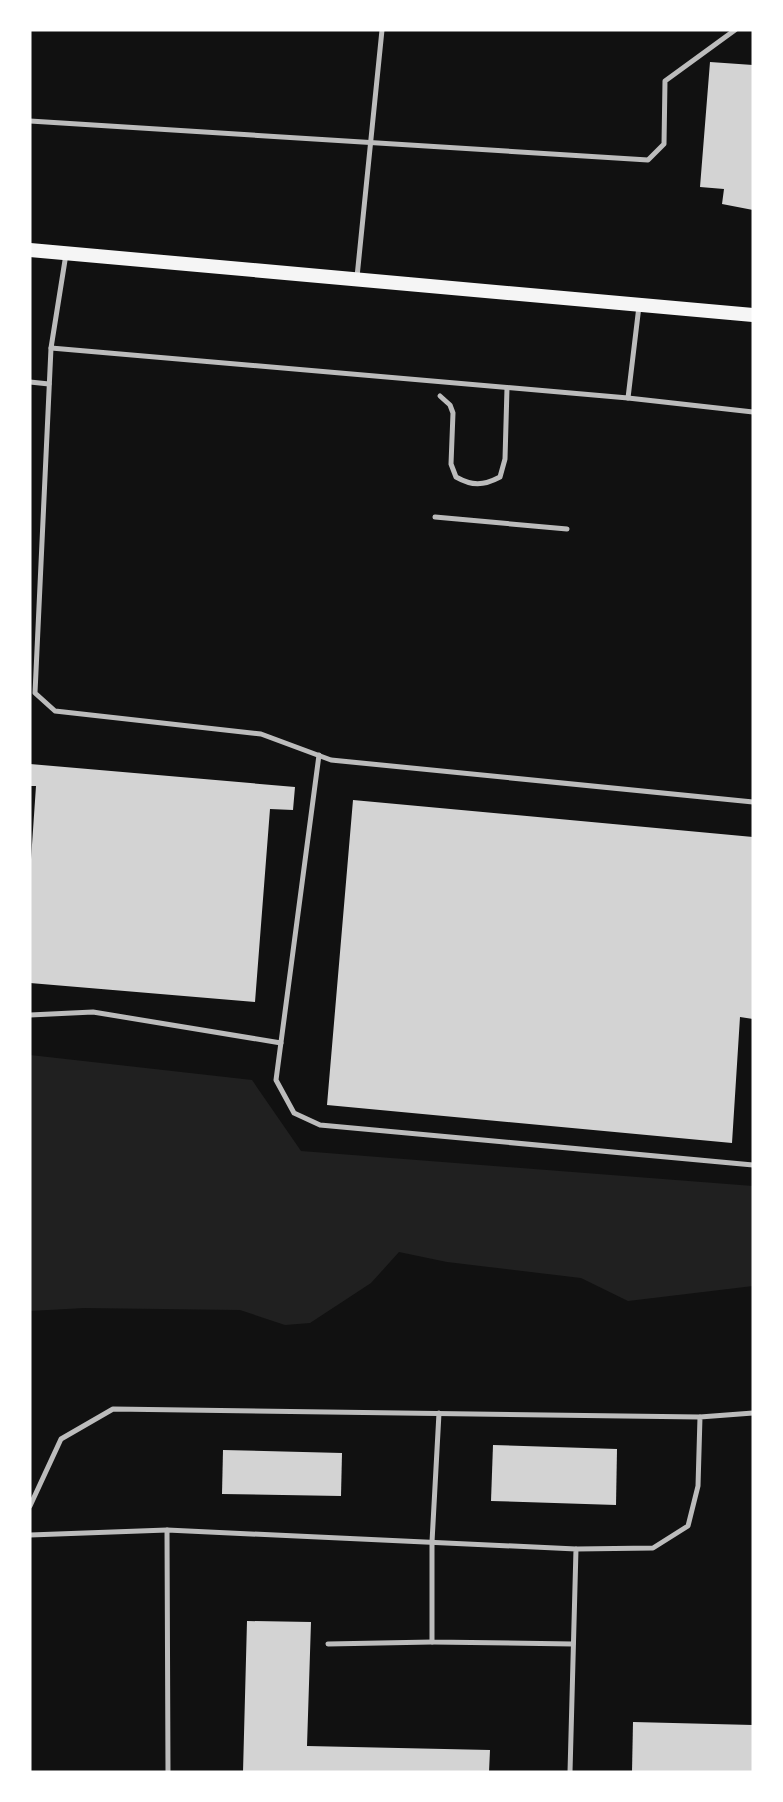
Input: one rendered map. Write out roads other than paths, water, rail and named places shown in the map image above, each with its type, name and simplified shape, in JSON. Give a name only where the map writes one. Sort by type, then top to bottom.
[{"type":"main road","points":[[30,250],[753,315]]},
{"type":"lane","points":[[356,281],[373,141],[382,30]]},
{"type":"lane","points":[[30,121],[649,160],[664,144],[665,81],[735,30]]},
{"type":"lane","points":[[66,253],[51,348],[37,605],[35,693],[55,711],[261,734],[319,755],[350,762],[753,802]]},
{"type":"lane","points":[[628,398],[639,306]]},
{"type":"lane","points":[[51,348],[628,398],[753,412]]},
{"type":"lane","points":[[30,383],[49,384]]},
{"type":"lane","points":[[440,396],[450,405],[453,413],[452,464],[456,477],[474,484],[488,483],[500,477],[505,459],[507,388]]},
{"type":"lane","points":[[435,517],[567,528]]},
{"type":"lane","points":[[30,605],[37,605]]},
{"type":"lane","points":[[319,755],[276,1080],[294,1113],[320,1125],[753,1165]]},
{"type":"lane","points":[[30,1015],[93,1012],[281,1043]]},
{"type":"lane","points":[[30,1506],[61,1439],[113,1409],[699,1416],[753,1413]]},
{"type":"lane","points":[[432,1642],[432,1542],[439,1413]]},
{"type":"lane","points":[[30,1535],[167,1531],[576,1549],[653,1548],[688,1526],[698,1486],[699,1416]]},
{"type":"lane","points":[[167,1531],[168,1772]]},
{"type":"lane","points":[[570,1772],[576,1549]]},
{"type":"lane","points":[[328,1644],[573,1644]]}]
